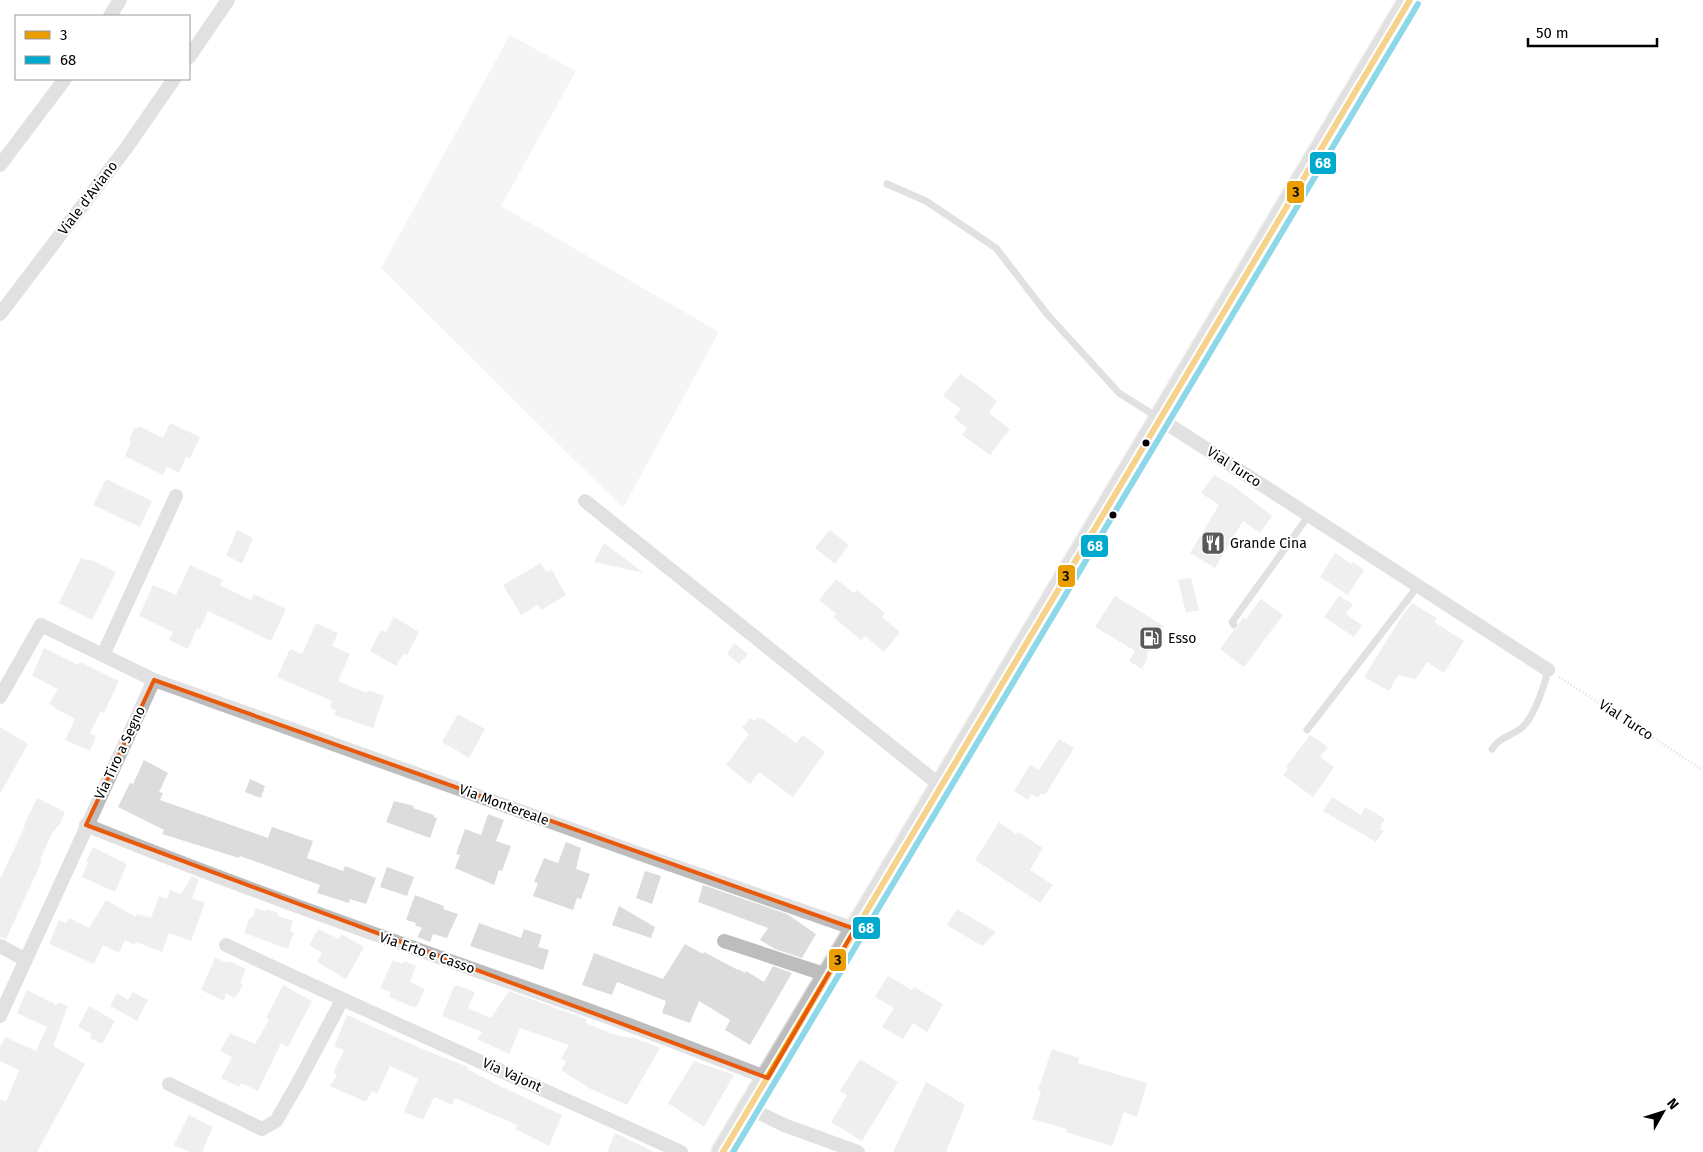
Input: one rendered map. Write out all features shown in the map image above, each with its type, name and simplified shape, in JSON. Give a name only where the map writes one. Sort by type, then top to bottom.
[{"type":"main road","points":[[723,1152],[1410,0]]},
{"type":"street","points":[[111,15],[120,0]]},
{"type":"street","points":[[190,56],[228,0]]},
{"type":"street","points":[[0,165],[64,80]]},
{"type":"street","name":"Viale d'Aviano","points":[[0,314],[127,147],[173,80]]},
{"type":"street","name":"Vial Turco","points":[[1160,419],[1548,670]]},
{"type":"street","points":[[103,655],[176,496]]},
{"type":"street","points":[[585,501],[941,786]]},
{"type":"street","points":[[0,697],[41,625],[154,680]]},
{"type":"street","name":"Via Tiro a Segno","points":[[0,1016],[154,680]]},
{"type":"street","name":"Via Montereale","points":[[154,680],[855,929]]},
{"type":"street","name":"Via Erto e Casso","points":[[86,825],[155,853],[353,927],[604,1015],[768,1078]]},
{"type":"street","points":[[724,942],[828,976]]},
{"type":"street","name":"Via Vajont","points":[[226,945],[342,1000],[681,1152]]},
{"type":"street","points":[[0,946],[26,960]]},
{"type":"street","points":[[169,1084],[262,1129],[276,1120],[342,1000]]},
{"type":"street","points":[[749,1108],[784,1125],[858,1152]]},
{"type":"lane","points":[[887,184],[926,201],[996,248],[1047,314],[1119,393],[1160,419]]},
{"type":"lane","points":[[1234,626],[1232,622],[1309,515]]},
{"type":"lane","points":[[1307,730],[1418,586]]},
{"type":"lane","points":[[1492,749],[1498,741],[1521,728],[1525,723],[1540,697],[1548,670]]},
{"type":"path","name":"Vial Turco","points":[[1548,670],[1703,770]]},
{"type":"highlighted area","points":[[154,680],[855,929],[768,1078],[86,825]]},
{"type":"shaded area","points":[[510,35],[576,71],[501,206],[719,332],[623,508],[381,268]]},
{"type":"building","points":[[960,374],[997,401],[989,413],[1010,429],[990,455],[962,435],[967,428],[954,418],[961,409],[943,396]]},
{"type":"building","points":[[170,423],[200,437],[190,458],[186,457],[179,473],[167,467],[163,475],[125,456],[134,428],[137,429],[139,426],[163,438]]},
{"type":"building","points":[[1214,475],[1236,488],[1272,516],[1260,533],[1243,521],[1215,568],[1190,553],[1219,505],[1201,493]]},
{"type":"building","points":[[106,479],[152,501],[140,527],[93,505]]},
{"type":"building","points":[[237,530],[253,538],[242,564],[226,555]]},
{"type":"building","points":[[830,530],[849,545],[835,564],[815,548]]},
{"type":"building","points":[[604,543],[644,573],[594,562]]},
{"type":"building","points":[[1335,553],[1364,570],[1348,595],[1320,577]]},
{"type":"building","points":[[81,558],[89,559],[116,572],[92,620],[59,603]]},
{"type":"building","points":[[541,563],[546,572],[552,570],[566,595],[541,610],[538,605],[521,615],[503,585]]},
{"type":"building","points":[[190,565],[223,580],[220,585],[251,600],[254,594],[286,609],[271,641],[208,611],[200,629],[197,628],[188,649],[169,640],[173,632],[139,616],[153,585],[176,595]]},
{"type":"building","points":[[1191,578],[1199,610],[1186,613],[1178,580]]},
{"type":"building","points":[[836,579],[854,593],[857,590],[885,613],[882,617],[900,632],[884,652],[865,636],[861,640],[833,617],[837,614],[819,600]]},
{"type":"building","points":[[1115,596],[1164,626],[1146,656],[1148,657],[1142,669],[1129,661],[1135,651],[1095,627]]},
{"type":"building","points":[[1339,596],[1353,604],[1346,614],[1362,625],[1354,637],[1324,617]]},
{"type":"building","points":[[1261,599],[1283,615],[1244,667],[1220,649],[1234,630],[1238,628],[1243,617],[1246,619]]},
{"type":"building","points":[[1412,603],[1437,618],[1434,622],[1464,641],[1444,673],[1427,662],[1416,679],[1398,675],[1389,691],[1364,677]]},
{"type":"building","points":[[394,617],[419,632],[407,655],[403,654],[396,666],[370,651],[381,630],[386,632]]},
{"type":"building","points":[[316,623],[338,633],[332,646],[350,654],[338,681],[367,693],[368,690],[384,696],[373,728],[334,715],[336,711],[330,708],[332,701],[277,677],[290,649],[302,654]]},
{"type":"building","points":[[734,643],[748,654],[739,664],[727,654]]},
{"type":"building","points":[[44,648],[78,665],[80,662],[119,681],[104,713],[101,711],[90,733],[96,736],[90,751],[65,740],[75,719],[49,704],[58,689],[32,676]]},
{"type":"building","points":[[458,714],[485,729],[469,758],[442,742]]},
{"type":"building","points":[[758,717],[796,743],[803,735],[825,752],[793,797],[759,772],[750,784],[726,765],[749,734],[742,728],[750,718],[755,721]]},
{"type":"building","points":[[0,727],[28,744],[0,794]]},
{"type":"building","points":[[1310,735],[1328,747],[1320,757],[1334,767],[1313,797],[1283,775],[1288,769],[1286,767]]},
{"type":"building","points":[[1059,739],[1074,748],[1045,795],[1041,793],[1038,798],[1031,794],[1028,800],[1014,791],[1030,765],[1039,770]]},
{"type":"building","points":[[144,760],[168,773],[159,792],[163,793],[160,800],[268,838],[272,827],[313,841],[307,858],[343,871],[345,866],[376,878],[366,904],[350,899],[349,903],[317,893],[320,885],[240,856],[239,858],[162,834],[164,830],[118,807],[130,783],[133,784]]},
{"type":"building","points":[[250,779],[265,786],[261,798],[245,792]]},
{"type":"building","points":[[1332,797],[1361,815],[1365,807],[1385,819],[1380,829],[1384,831],[1376,842],[1323,811]]},
{"type":"building","points":[[37,798],[65,812],[60,824],[52,833],[40,860],[42,861],[6,939],[0,937],[0,879]]},
{"type":"building","points":[[394,801],[414,806],[413,808],[434,815],[437,818],[430,838],[386,822]]},
{"type":"building","points":[[488,814],[504,820],[496,841],[511,846],[502,871],[499,870],[494,885],[455,868],[460,855],[456,854],[465,829],[481,835]]},
{"type":"building","points":[[999,822],[1016,834],[1018,832],[1043,848],[1030,870],[1053,885],[1040,903],[975,860]]},
{"type":"building","points":[[566,842],[581,848],[576,869],[590,874],[581,899],[577,898],[573,910],[533,896],[538,883],[534,882],[544,858],[558,863]]},
{"type":"building","points":[[93,847],[127,864],[115,892],[82,877],[88,863],[86,861]]},
{"type":"building","points":[[387,867],[414,877],[407,896],[380,887]]},
{"type":"building","points":[[645,871],[661,876],[652,904],[636,898]]},
{"type":"building","points":[[192,876],[199,879],[192,898],[205,903],[191,941],[169,933],[162,952],[136,942],[135,945],[125,940],[119,953],[103,945],[94,964],[49,944],[59,920],[66,923],[69,918],[89,928],[106,900],[136,917],[137,914],[151,918],[159,896],[167,899],[170,890],[181,894]]},
{"type":"building","points":[[703,885],[787,914],[816,934],[802,958],[775,949],[760,940],[768,928],[698,902]]},
{"type":"building","points":[[415,895],[444,906],[443,909],[458,914],[447,938],[433,934],[430,942],[417,937],[422,928],[415,925],[416,923],[406,920]]},
{"type":"building","points":[[619,906],[655,927],[651,938],[612,925]]},
{"type":"building","points":[[256,908],[266,911],[267,909],[278,913],[278,916],[293,921],[290,931],[294,932],[288,949],[244,933],[250,917],[252,918]]},
{"type":"building","points":[[957,909],[996,932],[982,946],[947,925]]},
{"type":"building","points":[[479,923],[521,938],[524,929],[542,935],[538,947],[549,950],[543,970],[470,946]]},
{"type":"building","points":[[318,929],[339,939],[341,934],[364,947],[346,979],[317,962],[322,953],[309,945]]},
{"type":"building","points":[[685,944],[738,970],[745,973],[746,971],[764,982],[773,966],[792,973],[750,1045],[725,1030],[730,1020],[699,1001],[690,1023],[662,1013],[666,1001],[617,982],[612,995],[582,985],[594,953],[663,979]]},
{"type":"building","points":[[215,958],[228,963],[229,961],[246,969],[240,983],[243,985],[235,998],[226,994],[224,1001],[201,990]]},
{"type":"building","points":[[393,960],[403,964],[404,961],[416,966],[410,982],[425,989],[416,1008],[389,997],[391,992],[380,988]]},
{"type":"building","points":[[888,976],[912,990],[914,987],[943,1004],[927,1032],[913,1023],[903,1039],[882,1027],[894,1008],[875,997]]},
{"type":"building","points":[[283,985],[312,1001],[288,1047],[281,1043],[258,1091],[241,1083],[239,1087],[221,1078],[232,1057],[220,1051],[230,1033],[255,1044],[269,1020],[266,1018]]},
{"type":"building","points":[[454,986],[475,992],[468,1008],[491,1018],[509,991],[586,1019],[586,1023],[615,1035],[634,1038],[660,1048],[627,1105],[589,1088],[561,1070],[566,1062],[561,1058],[569,1045],[520,1028],[509,1054],[477,1039],[482,1032],[442,1016]]},
{"type":"building","points":[[27,990],[56,1006],[58,1002],[68,1006],[53,1046],[85,1064],[37,1152],[0,1152],[0,1099],[6,1102],[19,1070],[0,1061],[0,1048],[5,1037],[36,1051],[47,1027],[17,1013]]},
{"type":"building","points":[[133,992],[148,1000],[137,1021],[110,1006],[117,993],[128,1000]]},
{"type":"building","points":[[89,1006],[115,1021],[102,1044],[90,1038],[92,1034],[78,1027]]},
{"type":"building","points":[[347,1015],[468,1067],[467,1069],[500,1086],[562,1115],[549,1146],[515,1129],[517,1125],[455,1098],[452,1105],[434,1097],[423,1120],[404,1112],[418,1079],[390,1066],[377,1094],[372,1091],[366,1102],[330,1086],[337,1075],[333,1073],[344,1050],[334,1046]]},
{"type":"building","points":[[1052,1049],[1079,1058],[1078,1063],[1147,1083],[1137,1117],[1124,1112],[1112,1146],[1066,1132],[1067,1129],[1032,1119],[1041,1092],[1038,1090]]},
{"type":"building","points":[[860,1059],[898,1082],[862,1141],[831,1122],[847,1095],[840,1091]]},
{"type":"building","points":[[694,1061],[734,1075],[704,1127],[668,1103]]},
{"type":"building","points":[[926,1082],[965,1105],[946,1152],[893,1152]]},
{"type":"building","points":[[189,1115],[213,1127],[202,1152],[190,1152],[174,1145]]},
{"type":"building","points":[[615,1133],[654,1152],[607,1152]]},
{"type":"transit line","name":"3","points":[[723,1152],[1410,0]]},
{"type":"transit line","name":"68","points":[[733,1152],[1418,4]]},
{"type":"place","name":"Grande Cina","points":[[1213,543]]},
{"type":"place","name":"Esso","points":[[1151,638]]}]
